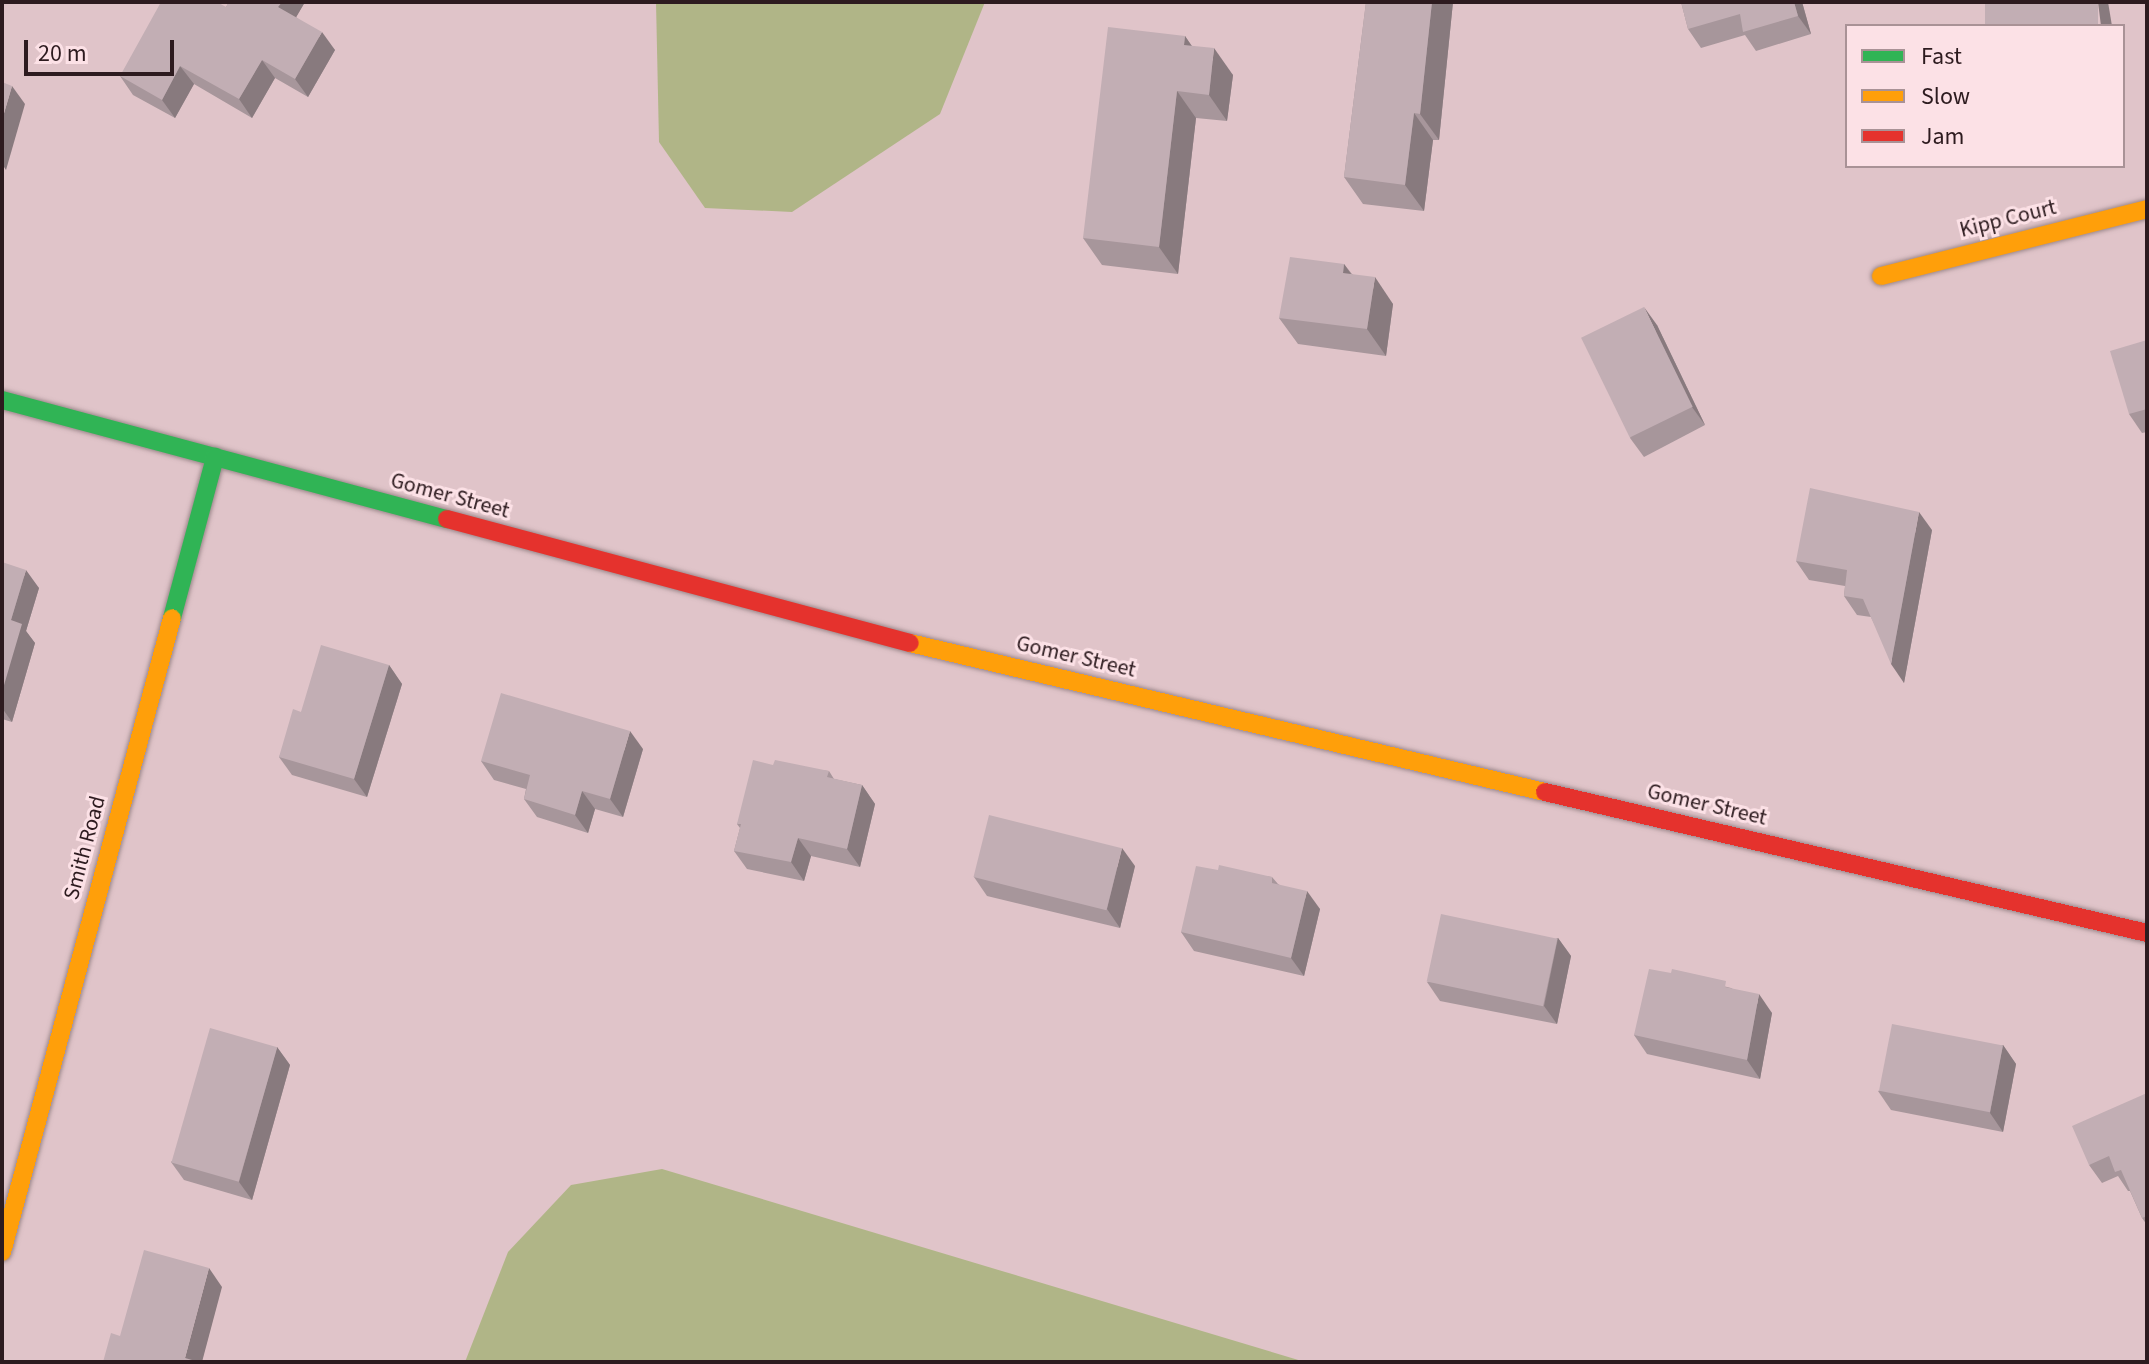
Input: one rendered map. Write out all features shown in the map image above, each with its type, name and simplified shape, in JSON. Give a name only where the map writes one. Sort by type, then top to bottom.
[{"type":"street","name":"Kipp Court","points":[[1881,276],[2147,209]]},
{"type":"street","name":"Gomer Street","points":[[2,400],[889,638],[2147,933]]},
{"type":"street","name":"Smith Road","points":[[2,1252],[215,457]]},
{"type":"green space","points":[[656,2],[985,2],[940,114],[792,212],[705,208],[659,142]]},
{"type":"green space","points":[[662,1169],[1305,1362],[465,1362],[508,1252],[571,1185]]},
{"type":"building","points":[[161,2],[217,2],[226,7],[229,2],[282,2],[278,7],[322,32],[295,79],[262,60],[239,99],[180,66],[162,100],[120,76]]},
{"type":"building","points":[[1366,2],[1432,2],[1420,114],[1414,113],[1405,185],[1344,177]]},
{"type":"building","points":[[1681,2],[1794,2],[1798,16],[1743,32],[1740,14],[1688,29]]},
{"type":"building","points":[[1985,2],[2098,2],[2098,24],[1985,24]]},
{"type":"building","points":[[1108,27],[1185,36],[1184,45],[1214,48],[1209,95],[1177,91],[1159,247],[1083,238]]},
{"type":"building","points":[[2,82],[12,86],[2,120]]},
{"type":"building","points":[[1290,257],[1344,264],[1343,273],[1375,277],[1367,329],[1279,318]]},
{"type":"building","points":[[1644,307],[1693,407],[1630,437],[1581,338]]},
{"type":"building","points":[[2147,340],[2147,409],[2129,414],[2110,351]]},
{"type":"building","points":[[1810,488],[1919,512],[1891,664],[1863,599],[1844,596],[1847,570],[1796,561]]},
{"type":"building","points":[[2,562],[26,570],[11,620],[22,624],[2,692]]},
{"type":"building","points":[[321,645],[389,665],[354,779],[279,757],[293,709],[301,712]]},
{"type":"building","points":[[501,693],[630,731],[610,799],[582,791],[575,815],[524,799],[530,775],[481,761]]},
{"type":"building","points":[[753,760],[773,765],[775,760],[829,771],[827,777],[862,785],[847,849],[798,838],[791,862],[734,851],[741,824],[737,824]]},
{"type":"building","points":[[989,815],[1122,848],[1106,910],[974,877]]},
{"type":"building","points":[[1219,865],[1272,877],[1272,883],[1307,891],[1291,958],[1181,932],[1196,866],[1218,870]]},
{"type":"building","points":[[1441,914],[1557,939],[1543,1006],[1427,981]]},
{"type":"building","points":[[1649,969],[1671,973],[1672,969],[1726,981],[1725,987],[1759,994],[1747,1060],[1634,1035]]},
{"type":"building","points":[[1892,1024],[2003,1046],[1990,1112],[1879,1091]]},
{"type":"building","points":[[210,1028],[277,1047],[239,1182],[171,1163]]},
{"type":"building","points":[[2147,1093],[2147,1216],[2142,1218],[2121,1170],[2115,1172],[2109,1156],[2089,1165],[2072,1126]]},
{"type":"building","points":[[144,1250],[209,1268],[185,1358],[199,1362],[103,1362],[111,1333],[120,1336]]},
{"type":"traffic: fast","points":[[2,400],[447,519]]},
{"type":"traffic: fast","points":[[172,618],[215,457]]},
{"type":"traffic: slow","points":[[1881,276],[2147,209]]},
{"type":"traffic: slow","points":[[2,1252],[172,618]]},
{"type":"traffic: slow","points":[[910,643],[1545,792]]},
{"type":"traffic: jam","points":[[447,519],[910,643]]},
{"type":"traffic: jam","points":[[1545,792],[2147,933]]}]
